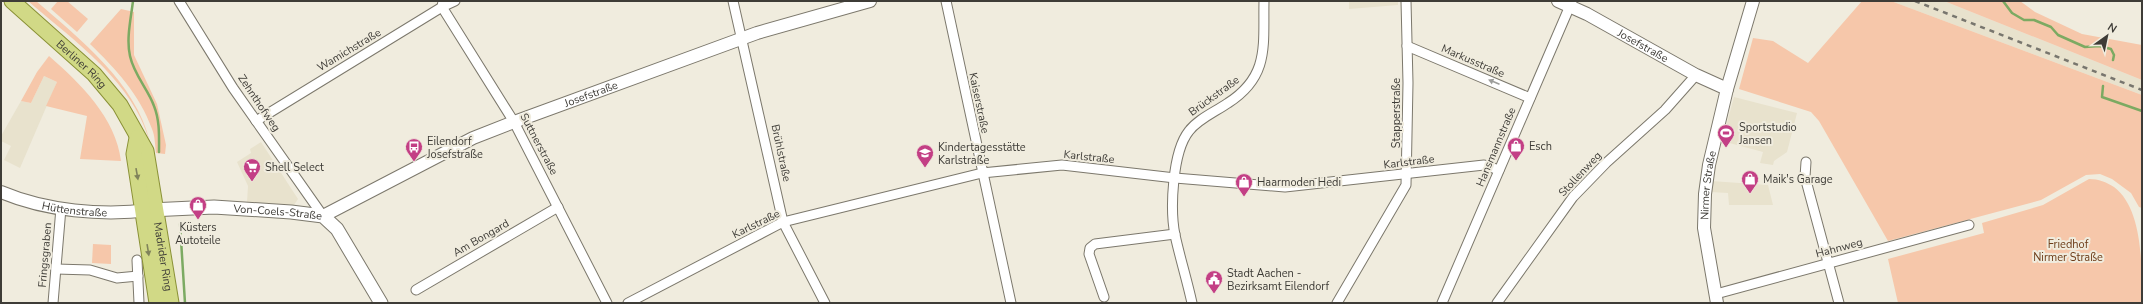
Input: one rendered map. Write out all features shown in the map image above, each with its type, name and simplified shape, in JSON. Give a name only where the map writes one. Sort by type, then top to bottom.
[{"type":"main road","name":"Berliner Ring","points":[[12,1],[94,74],[120,105],[137,138],[134,154],[151,210]]},
{"type":"main road","name":"Von-Coels-Straße","points":[[151,210],[214,207],[290,212],[323,216],[338,229],[381,303]]},
{"type":"main road","name":"Madrider Ring","points":[[151,210],[157,303]]},
{"type":"main road","name":"Madrider Ring","points":[[151,210],[172,303]]},
{"type":"street","points":[[180,4],[190,1]]},
{"type":"street","name":"Wamichstraße","points":[[256,120],[442,4],[455,1]]},
{"type":"street","name":"Brühlstraße","points":[[733,1],[783,222],[825,303]]},
{"type":"street","name":"Josefstraße","points":[[323,216],[473,138],[741,38],[870,1]]},
{"type":"street","name":"Kaiserstraße","points":[[946,1],[1011,303]]},
{"type":"street","name":"Brückstraße","points":[[1192,303],[1175,234],[1173,211],[1178,158],[1188,132],[1197,123],[1241,94],[1258,73],[1262,60],[1264,1]]},
{"type":"street","name":"Stapperstraße","points":[[1337,303],[1406,185],[1408,46],[1406,1]]},
{"type":"street","name":"Josefstraße","points":[[1558,1],[1571,3],[1696,75],[1727,89]]},
{"type":"street","name":"Nirmer Straße","points":[[1717,298],[1704,228],[1704,209],[1709,165],[1727,89],[1753,1]]},
{"type":"street","name":"Hansmannstraße","points":[[1442,303],[1571,3]]},
{"type":"street","name":"Zehnthofweg","points":[[180,4],[256,120],[323,216]]},
{"type":"street","name":"Suttnerstraße","points":[[442,4],[514,122],[607,303]]},
{"type":"street","name":"Markusstraße","points":[[1408,46],[1530,98]]},
{"type":"street","name":"Stollenweg","points":[[1497,303],[1573,197],[1606,163],[1665,110],[1696,75]]},
{"type":"street","points":[[1806,162],[1805,177],[1839,303]]},
{"type":"street","name":"Karlstraße","points":[[628,303],[783,222],[982,173],[1062,165],[1175,178],[1285,187],[1407,175],[1484,165],[1499,170]]},
{"type":"street","name":"Hüttenstraße","points":[[1,192],[39,205],[61,208],[124,212],[151,210]]},
{"type":"street","name":"Am Bongard","points":[[416,290],[558,206]]},
{"type":"street","name":"Fringsgraben","points":[[53,303],[61,208]]},
{"type":"street","name":"Hahnweg","points":[[1717,298],[1828,264],[1969,224]]},
{"type":"street","points":[[1104,297],[1089,254],[1090,248],[1095,244],[1175,234]]},
{"type":"street","points":[[137,260],[139,303]]},
{"type":"street","points":[[56,269],[90,270],[117,278],[138,276]]},
{"type":"shaded area","points":[[1349,1],[1398,1],[1398,5],[1349,9]]},
{"type":"shaded area","points":[[1891,1],[1944,1],[2142,80],[2142,95]]},
{"type":"shaded area","points":[[44,76],[57,82],[20,168],[4,160],[11,146],[1,141],[1,136],[21,101],[31,103]]},
{"type":"shaded area","points":[[1734,97],[1797,113],[1787,152],[1774,161],[1773,165],[1760,163],[1763,152],[1722,141]]},
{"type":"shaded area","points":[[261,142],[298,199],[294,205],[247,202],[248,186],[237,162],[251,153],[250,149]]},
{"type":"shaded area","points":[[1711,181],[1768,185],[1773,205],[1729,205],[1728,193],[1710,192]]},
{"type":"green space","points":[[28,1],[36,1],[71,31],[119,81],[143,120],[150,142],[140,117],[118,84],[90,54]]},
{"type":"green space","points":[[58,1],[67,1],[88,19],[77,32],[51,9]]},
{"type":"green space","points":[[1862,1],[1891,1],[2142,95],[2142,208],[2139,207],[2131,193],[2112,179],[2100,174],[2086,175],[2041,200],[1888,241],[1819,121],[1811,112],[1739,89],[1753,38],[1773,41],[1808,63]]},
{"type":"green space","points":[[1944,1],[2020,1],[2035,12],[2082,34],[2142,45],[2142,80]]},
{"type":"green space","points":[[121,9],[134,12],[134,55],[157,104],[166,145],[165,154],[156,153],[152,129],[134,93],[109,63],[90,44]]},
{"type":"green space","points":[[49,56],[73,78],[95,102],[112,130],[118,145],[121,161],[80,159],[87,116],[46,106],[57,82],[44,76],[31,103],[21,101],[37,72]]},
{"type":"green space","name":"Friedhof Nirmer Straße","points":[[2089,179],[2102,181],[2114,187],[2124,197],[2131,209],[2136,224],[2141,256],[2142,303],[1898,303],[1888,259],[1984,233],[1982,223],[2043,205]]},
{"type":"green space","points":[[93,244],[111,245],[111,264],[92,263]]},
{"type":"waterway","points":[[133,1],[129,36],[130,56],[156,112],[159,129],[159,152]]},
{"type":"waterway","points":[[2003,1],[2012,13],[2024,20],[2034,20],[2051,27],[2058,35],[2085,47],[2099,46],[2111,49],[2114,55],[2113,60]]},
{"type":"waterway","points":[[2103,86],[2102,97],[2142,111]]},
{"type":"waterway","points":[[180,224],[185,303]]},
{"type":"railway","points":[[1915,1],[2142,90]]},
{"type":"place","name":"Sportstudio Jansen","points":[[1726,148]]},
{"type":"place","name":"Esch","points":[[1516,161]]},
{"type":"place","name":"Eilendorf Josefstraße","points":[[414,162]]},
{"type":"place","name":"Kindertagesstätte Karlstraße","points":[[925,168]]},
{"type":"place","name":"Shell Select","points":[[252,182]]},
{"type":"place","name":"Maik's Garage","points":[[1750,194]]},
{"type":"place","name":"Haarmoden Hedi","points":[[1244,197]]},
{"type":"place","name":"Küsters Autoteile","points":[[198,220]]},
{"type":"place","name":"Stadt Aachen - Bezirksamt Eilendorf","points":[[1214,294]]}]
